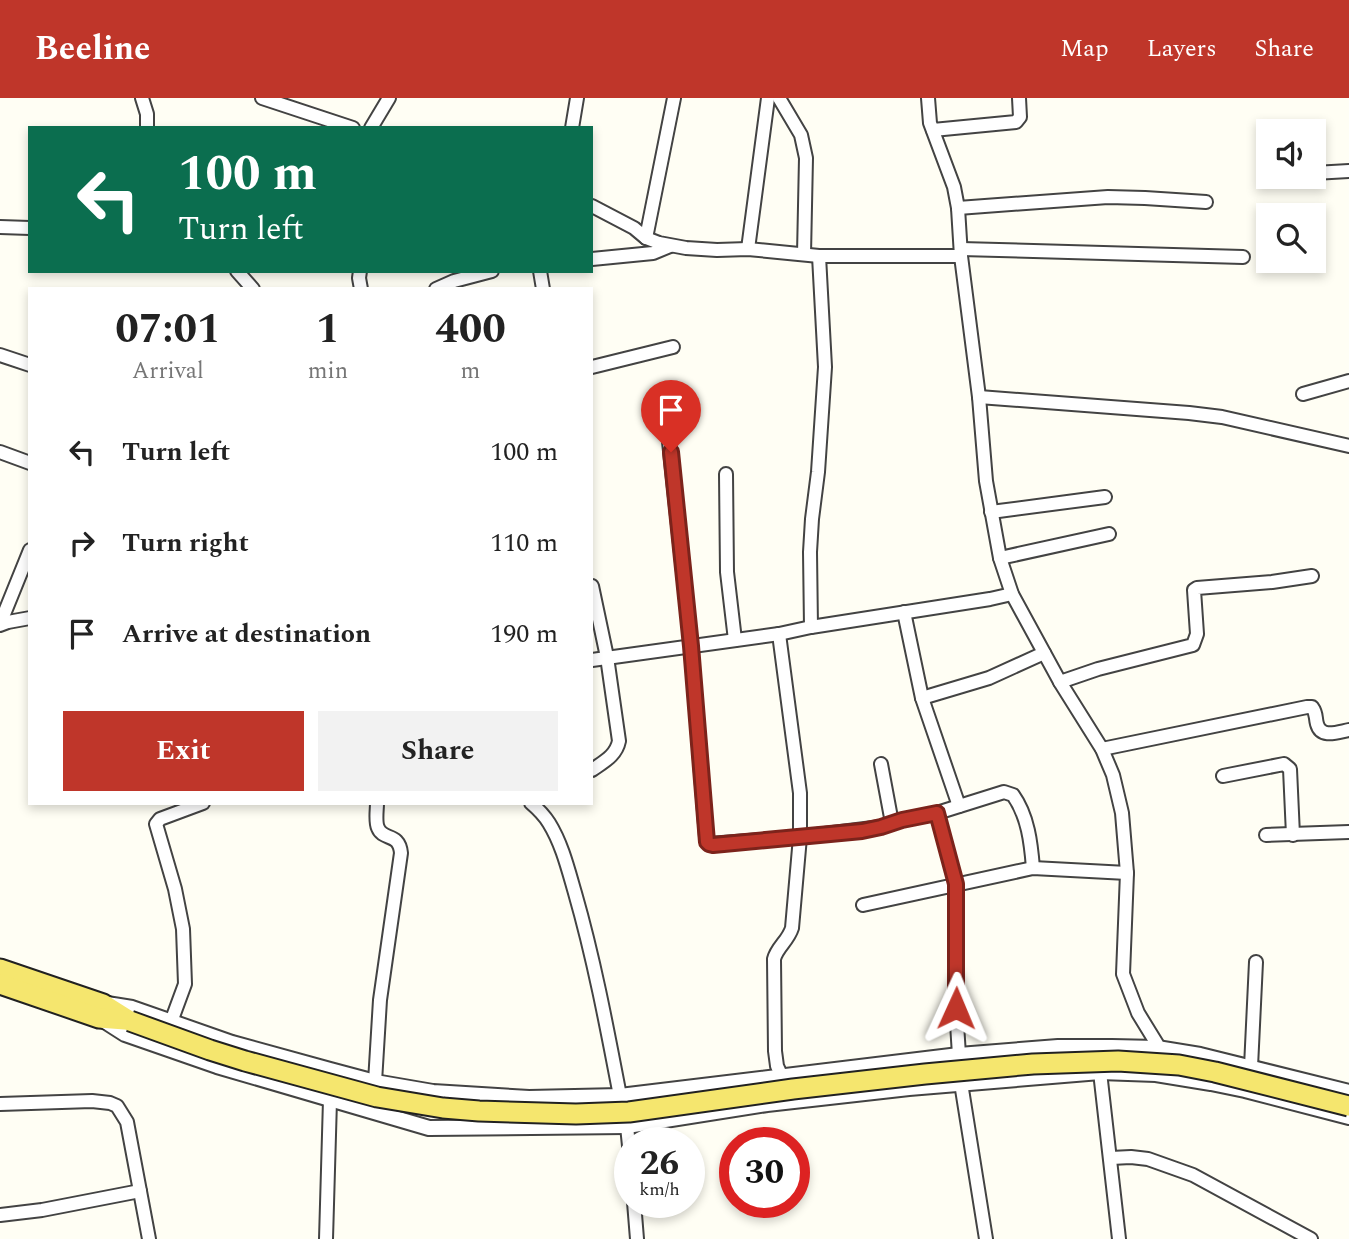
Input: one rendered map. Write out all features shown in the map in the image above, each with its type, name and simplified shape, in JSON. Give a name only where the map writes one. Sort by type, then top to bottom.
[{"type":"main road","points":[[0,970],[101,1011],[210,1050],[409,1104],[479,1111],[576,1114],[629,1112],[806,1087],[925,1074],[1033,1064],[1118,1061],[1179,1065],[1214,1072],[1348,1113]]},
{"type":"main road","points":[[0,984],[101,1011]]},
{"type":"street","points":[[142,98],[147,114],[147,126]]},
{"type":"street","points":[[262,98],[347,126]]},
{"type":"street","points":[[372,126],[389,98]]},
{"type":"street","points":[[572,126],[578,98]]},
{"type":"street","points":[[646,238],[674,98]]},
{"type":"street","points":[[748,249],[768,98]]},
{"type":"street","points":[[779,98],[801,135],[806,158],[804,254]]},
{"type":"street","points":[[929,98],[933,130],[954,187],[958,208],[986,481],[1000,558],[1012,594],[1060,682],[1102,749],[1113,775],[1122,813],[1127,873],[1123,974],[1138,1013],[1157,1044],[1156,1074]]},
{"type":"street","points":[[933,130],[1016,122],[1020,117],[1019,98]]},
{"type":"street","points":[[1326,172],[1349,171]]},
{"type":"street","points":[[958,208],[1108,197],[1206,202]]},
{"type":"street","points":[[593,207],[634,228],[646,238],[671,246],[717,250],[748,249],[819,256],[961,252],[1243,257]]},
{"type":"street","points":[[0,227],[28,228]]},
{"type":"street","points":[[593,260],[653,253],[671,246]]},
{"type":"street","points":[[811,627],[810,552],[825,367],[819,256]]},
{"type":"street","points":[[239,273],[251,287]]},
{"type":"street","points":[[440,287],[484,273]]},
{"type":"street","points":[[593,368],[673,347]]},
{"type":"street","points":[[0,355],[28,364]]},
{"type":"street","points":[[1303,394],[1349,382]]},
{"type":"street","points":[[979,397],[1222,417],[1349,446]]},
{"type":"street","points":[[666,414],[691,646],[707,842],[713,845],[862,831],[937,813],[1000,793],[1009,793],[1018,802],[1027,826],[1033,868]]},
{"type":"street","points":[[0,452],[28,462]]},
{"type":"street","points":[[726,474],[727,572],[735,640]]},
{"type":"street","points":[[991,512],[1105,497]]},
{"type":"street","points":[[1000,558],[1109,534]]},
{"type":"street","points":[[0,625],[28,555]]},
{"type":"street","points":[[1060,682],[1098,669],[1193,645],[1197,634],[1194,590],[1198,588],[1312,576]]},
{"type":"street","points":[[593,591],[607,657],[619,741],[611,756],[593,769]]},
{"type":"street","points":[[593,660],[779,634],[1012,594]]},
{"type":"street","points":[[904,612],[922,698],[959,806]]},
{"type":"street","points":[[0,625],[28,618]]},
{"type":"street","points":[[779,634],[798,779],[800,837],[792,928],[788,940],[774,959],[775,1051],[782,1077]]},
{"type":"street","points":[[922,698],[989,678],[1044,653]]},
{"type":"street","points":[[1102,749],[1307,707],[1312,707],[1318,727],[1324,734],[1349,730]]},
{"type":"street","points":[[881,764],[892,823]]},
{"type":"street","points":[[1223,776],[1284,764],[1288,766],[1293,835]]},
{"type":"street","points":[[171,1022],[185,984],[183,929],[176,889],[156,824],[160,819],[197,805]]},
{"type":"street","points":[[375,1082],[380,1000],[401,853],[397,840],[377,828],[377,805]]},
{"type":"street","points":[[538,805],[556,837],[574,889],[596,975],[620,1096]]},
{"type":"street","points":[[937,813],[956,884],[958,1055]]},
{"type":"street","points":[[1266,835],[1349,832]]},
{"type":"street","points":[[863,905],[1033,868],[1127,873]]},
{"type":"street","points":[[1245,1090],[1251,1067],[1256,962]]},
{"type":"street","points":[[101,1011],[132,1008],[232,1043],[375,1082],[433,1092],[529,1098],[620,1096],[958,1055],[1058,1047],[1157,1048],[1200,1055],[1349,1091]]},
{"type":"street","points":[[101,1011],[124,1034],[217,1066],[429,1128],[627,1126],[767,1104],[961,1083],[1100,1072],[1156,1074],[1348,1113]]},
{"type":"street","points":[[1100,1072],[1119,1239]]},
{"type":"street","points":[[961,1083],[986,1239]]},
{"type":"street","points":[[452,1128],[453,1093]]},
{"type":"street","points":[[326,1239],[330,1100]]},
{"type":"street","points":[[0,1104],[92,1101],[110,1102],[117,1106],[127,1122],[149,1239]]},
{"type":"street","points":[[1111,1158],[1148,1159],[1193,1175],[1311,1239]]},
{"type":"street","points":[[0,1215],[42,1210],[140,1191]]},
{"type":"street","points":[[635,1218],[637,1239]]},
{"type":"route","points":[[671,452],[707,842],[713,845],[862,831],[937,813],[956,884],[956,1008]]}]
